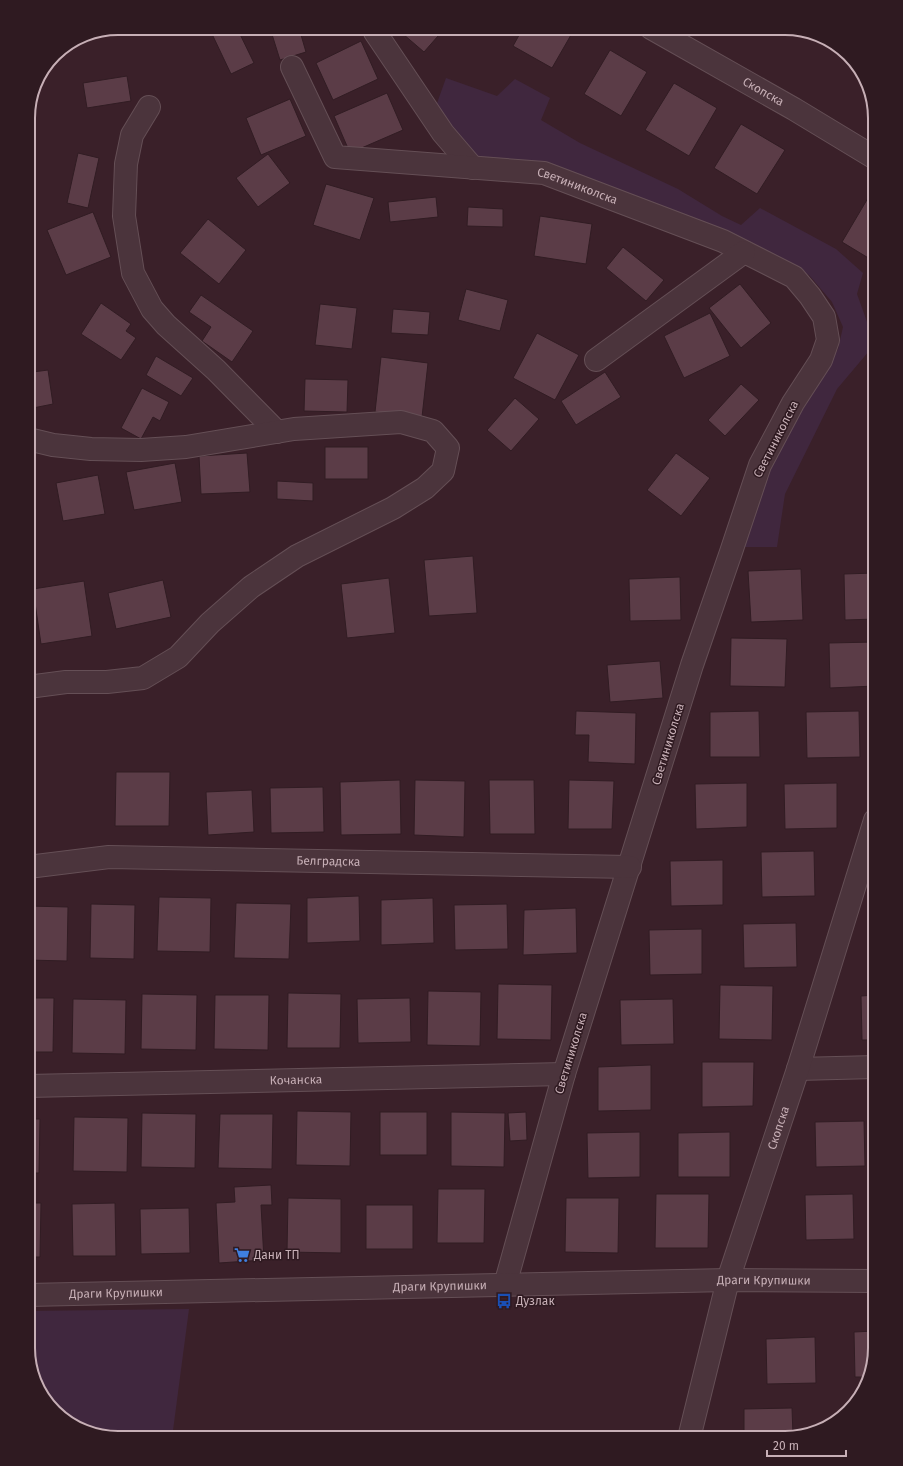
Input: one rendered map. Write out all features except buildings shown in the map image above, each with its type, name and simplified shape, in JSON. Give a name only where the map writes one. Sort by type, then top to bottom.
[{"type":"street","points":[[377,35],[443,133],[473,168]]},
{"type":"street","name":"Скопска","points":[[663,35],[794,109],[868,154]]},
{"type":"street","name":"Светиниколска","points":[[292,68],[334,157],[544,173],[723,241],[794,277],[824,316],[828,340],[821,360],[793,403],[760,465],[692,665],[564,1074],[505,1285]]},
{"type":"street","points":[[148,107],[132,135],[126,164],[124,216],[133,273],[152,309],[166,325],[216,370],[277,432]]},
{"type":"street","points":[[596,360],[744,252]]},
{"type":"street","points":[[35,441],[53,445],[91,449],[141,450],[186,447],[294,429],[401,422],[433,431],[448,448],[442,471],[425,488],[393,508],[297,556],[251,587],[210,623],[178,658],[143,678],[107,682],[66,682],[35,686]]},
{"type":"street","name":"Скопска","points":[[691,1431],[728,1280],[798,1069],[868,843]]},
{"type":"street","name":"Белградска","points":[[35,866],[109,857],[630,867]]},
{"type":"street","points":[[798,1069],[868,1067]]},
{"type":"street","name":"Кочанска","points":[[35,1086],[564,1074]]},
{"type":"street","name":"Драги Крупишки","points":[[35,1295],[728,1280],[868,1281]]},
{"type":"shaded area","points":[[446,78],[497,96],[515,79],[550,98],[541,120],[580,143],[678,189],[722,216],[741,225],[760,208],[836,249],[863,273],[857,294],[868,325],[868,352],[837,389],[785,494],[777,547],[742,547],[766,471],[838,349],[843,327],[832,302],[809,275],[792,265],[558,169],[475,156],[461,142],[436,106]]},
{"type":"shaded area","points":[[189,1309],[173,1431],[113,1431],[102,1429],[92,1427],[81,1422],[63,1410],[49,1394],[39,1374],[35,1353],[35,1311]]},
{"type":"place","name":"Дани ТП","points":[[242,1255]]},
{"type":"place","name":"Дузлак","points":[[504,1301]]}]
